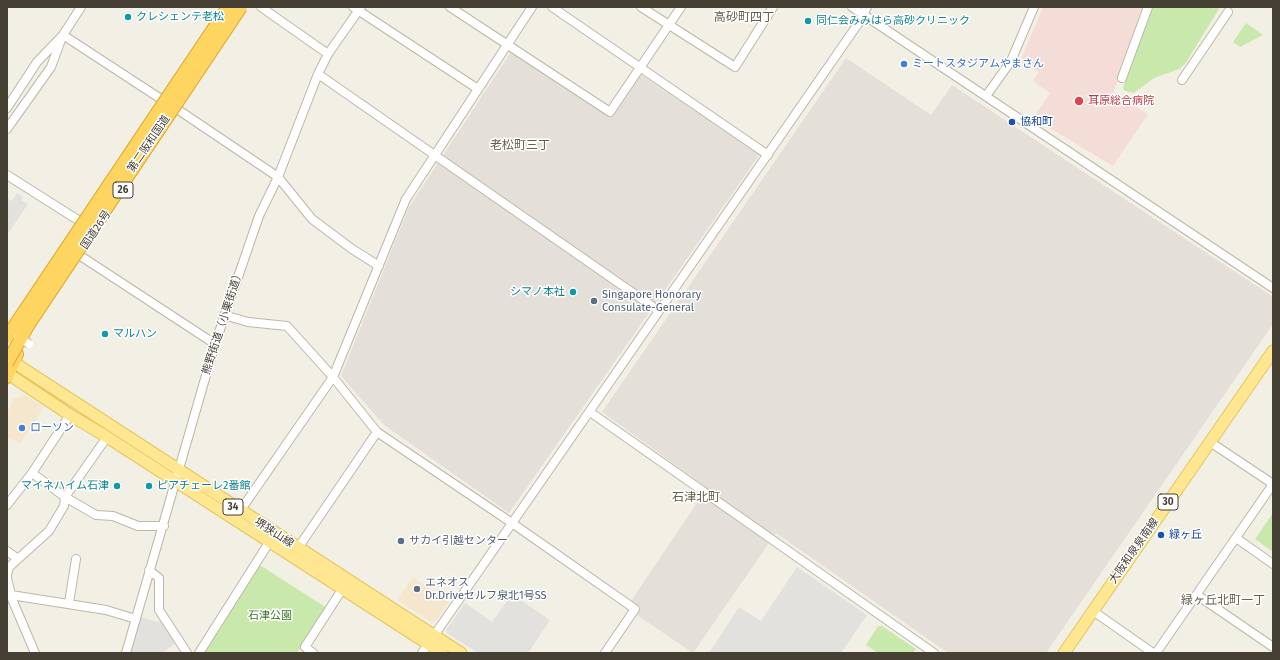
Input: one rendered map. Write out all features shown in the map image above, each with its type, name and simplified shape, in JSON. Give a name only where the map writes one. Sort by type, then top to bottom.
[{"type":"highway","name":"国道26号","points":[[7,328],[48,272],[161,99],[225,7]]},
{"type":"highway","name":"第二阪和国道","points":[[7,337],[228,7]]},
{"type":"highway","name":"第二阪和国道","points":[[8,368],[29,324],[241,7]]},
{"type":"highway","name":"国道26号","points":[[8,368],[31,325],[178,109],[245,7]]},
{"type":"main road","name":"大阪和泉泉南線","points":[[1064,653],[1273,351]]},
{"type":"main road","name":"堺狭山線","points":[[8,368],[70,415],[240,511],[298,548],[428,644],[461,653]]},
{"type":"main road","name":"堺狭山線","points":[[8,368],[177,476],[270,542],[442,653]]},
{"type":"street","points":[[7,108],[37,62],[63,34],[81,7]]},
{"type":"street","points":[[261,7],[328,54]]},
{"type":"street","points":[[450,7],[507,46],[610,112],[681,7]]},
{"type":"street","points":[[240,511],[333,377],[380,266],[406,198],[532,7]]},
{"type":"street","points":[[552,7],[768,155]]},
{"type":"street","points":[[641,7],[734,67],[773,7]]},
{"type":"street","points":[[852,7],[866,11],[892,35],[1273,288]]},
{"type":"street","points":[[986,96],[1011,61],[1034,7]]},
{"type":"street","points":[[1122,78],[1148,7]]},
{"type":"street","points":[[357,8],[478,89]]},
{"type":"street","name":"熊野街道（小栗街道）","points":[[126,653],[149,570],[164,526],[215,344],[259,216],[278,177],[318,74],[328,54],[357,8]]},
{"type":"street","points":[[428,644],[768,155],[866,11]]},
{"type":"street","points":[[1182,80],[1228,12]]},
{"type":"street","points":[[63,34],[161,99]]},
{"type":"street","points":[[7,129],[51,67],[63,34]]},
{"type":"street","points":[[318,74],[659,311]]},
{"type":"street","points":[[178,109],[278,177],[312,219],[352,249],[380,266]]},
{"type":"street","points":[[7,175],[81,222]]},
{"type":"street","points":[[79,255],[215,344]]},
{"type":"street","points":[[224,315],[248,322],[287,326],[333,377],[377,432],[512,523],[635,609],[604,653]]},
{"type":"street","points":[[7,328],[29,344]]},
{"type":"street","points":[[590,412],[934,653]]},
{"type":"street","points":[[7,506],[32,473],[70,415]]},
{"type":"street","points":[[298,548],[377,432]]},
{"type":"street","points":[[7,575],[9,567],[49,531],[64,506],[65,497],[107,437]]},
{"type":"street","points":[[1093,611],[1155,653],[1197,595],[1273,484],[1210,442]]},
{"type":"street","points":[[32,473],[65,497],[96,515],[113,516],[138,526],[164,526]]},
{"type":"street","points":[[1236,538],[1273,564]]},
{"type":"street","points":[[199,653],[270,542]]},
{"type":"street","points":[[7,551],[18,559]]},
{"type":"street","points":[[69,603],[76,559]]},
{"type":"street","points":[[149,570],[159,578],[159,610],[187,653]]},
{"type":"street","points":[[7,578],[11,595],[35,653]]},
{"type":"street","points":[[313,653],[303,650],[343,588]]},
{"type":"street","points":[[11,595],[106,610],[136,619]]},
{"type":"street","points":[[1197,595],[1273,647]]},
{"type":"shaded area","points":[[1043,7],[1143,7],[1113,94],[1128,101],[1148,114],[1113,166],[1033,118],[1050,93],[1033,81],[1039,72],[1020,62]]},
{"type":"shaded area","points":[[511,52],[611,117],[640,74],[760,154],[509,513],[384,425],[341,376],[409,207]]},
{"type":"shaded area","points":[[846,58],[931,115],[952,85],[1273,297],[1273,324],[1046,653],[948,653],[776,533],[693,653],[637,615],[641,608],[631,601],[707,488],[602,412]]},
{"type":"shaded area","points":[[17,193],[23,197],[21,200],[28,204],[7,235],[7,199],[12,201]]},
{"type":"shaded area","points":[[25,395],[44,407],[20,444],[7,436],[7,414],[13,399]]},
{"type":"shaded area","points":[[797,567],[867,615],[841,653],[709,653],[739,607],[761,621]]},
{"type":"shaded area","name":"エネオス Dr.Driveセルフ泉北1号SS","points":[[413,577],[449,602],[436,621],[431,622],[397,600]]},
{"type":"shaded area","points":[[512,594],[550,620],[528,653],[478,653],[447,633],[446,630],[465,603],[492,622]]},
{"type":"shaded area","points":[[141,617],[158,622],[162,620],[177,642],[162,653],[131,652]]},
{"type":"green space","points":[[1152,7],[1216,7],[1219,9],[1185,64],[1179,69],[1154,78],[1134,93],[1125,91],[1123,88]]},
{"type":"green space","points":[[1246,23],[1263,35],[1240,47],[1233,42]]},
{"type":"green space","points":[[1273,513],[1273,552],[1255,539]]},
{"type":"green space","name":"石津公園","points":[[258,564],[327,608],[297,653],[202,653]]},
{"type":"green space","points":[[878,626],[882,626],[916,649],[913,653],[878,653],[866,645]]},
{"type":"place","name":"クレシェンテ老松","points":[[128,17]]},
{"type":"place","name":"同仁会みみはら高砂クリニック","points":[[808,21]]},
{"type":"place","name":"ミートスタジアムやまさん","points":[[904,64]]},
{"type":"place","name":"耳原総合病院","points":[[1079,101]]},
{"type":"place","name":"協和町","points":[[1012,122]]},
{"type":"place","name":"シマノ本社","points":[[573,292]]},
{"type":"place","name":"Singapore Honorary Consulate-General","points":[[594,301]]},
{"type":"place","name":"マルハン","points":[[105,334]]},
{"type":"place","name":"ローソン","points":[[22,428]]},
{"type":"place","name":"マイネハイム石津","points":[[117,486]]},
{"type":"place","name":"ピアチェーレ2番館","points":[[149,486]]},
{"type":"place","name":"緑ヶ丘","points":[[1161,535]]},
{"type":"place","name":"サカイ引越センター","points":[[401,541]]},
{"type":"place","name":"エネオス Dr.Driveセルフ泉北1号SS","points":[[417,589]]},
{"type":"district","name":"高砂町四丁","points":[[744,18]]},
{"type":"district","name":"老松町三丁","points":[[520,146]]},
{"type":"district","name":"石津北町","points":[[696,498]]},
{"type":"district","name":"緑ヶ丘北町一丁","points":[[1223,601]]}]
